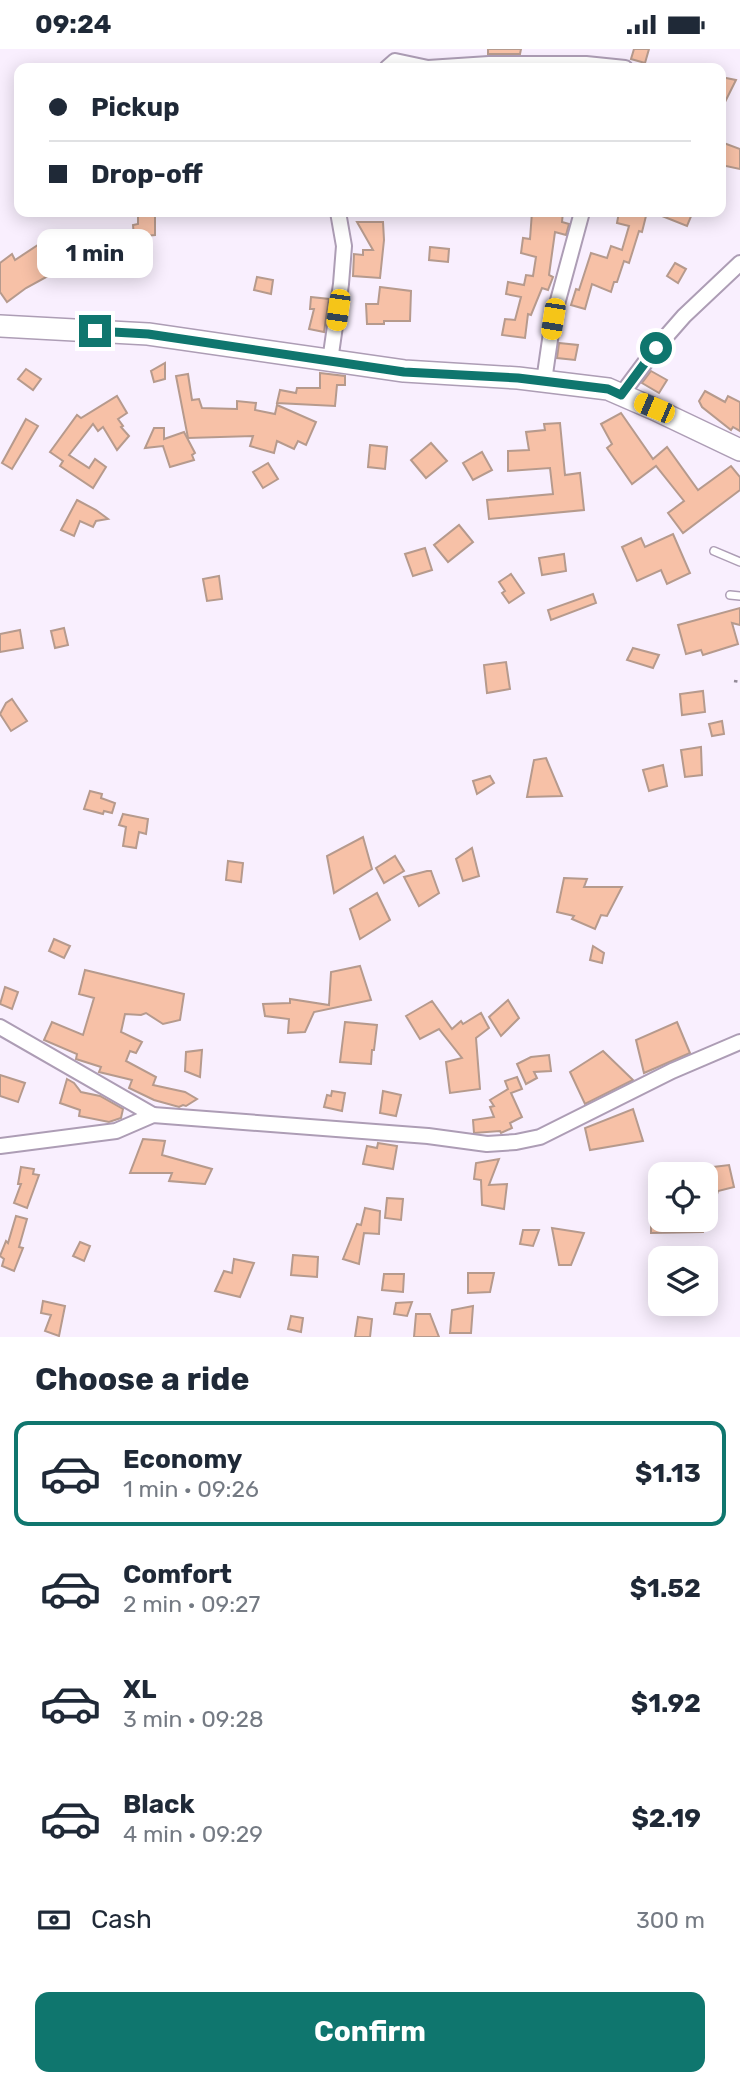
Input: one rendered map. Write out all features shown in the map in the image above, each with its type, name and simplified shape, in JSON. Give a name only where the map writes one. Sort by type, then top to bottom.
[{"type":"street","points":[[330,361],[344,246],[339,217]]},
{"type":"street","points":[[544,381],[553,319],[581,217]]},
{"type":"street","points":[[621,395],[684,316],[740,263]]},
{"type":"street","points":[[0,326],[148,334],[404,372],[518,378],[608,389],[740,450]]},
{"type":"street","points":[[0,1027],[153,1115],[428,1136],[487,1144],[540,1137],[740,1042]]},
{"type":"street","points":[[0,1146],[116,1131],[153,1115]]},
{"type":"lane","points":[[714,551],[740,562]]},
{"type":"lane","points":[[730,595],[740,596]]},
{"type":"path","points":[[734,681],[740,682]]},
{"type":"building","points":[[488,49],[521,49],[520,54],[488,54]]},
{"type":"building","points":[[634,49],[649,49],[645,63],[631,59]]},
{"type":"building","points":[[726,78],[736,80],[726,100]]},
{"type":"building","points":[[726,144],[740,149],[740,169],[726,166]]},
{"type":"building","points":[[138,217],[155,217],[155,235],[134,237],[133,225],[138,224]]},
{"type":"building","points":[[532,217],[562,217],[562,222],[569,224],[566,235],[555,232],[549,275],[553,277],[548,290],[542,288],[531,315],[528,314],[525,338],[502,335],[505,319],[515,320],[521,297],[506,294],[508,282],[524,285],[526,275],[533,276],[536,257],[521,253],[523,238],[530,239]]},
{"type":"building","points":[[618,217],[646,217],[629,263],[624,261],[611,292],[592,284],[585,309],[571,305],[591,253],[607,258],[611,246],[622,250],[629,226],[617,223]]},
{"type":"building","points":[[664,217],[691,217],[687,226]]},
{"type":"building","points":[[357,222],[383,222],[380,278],[353,276],[354,254],[363,255],[363,250],[373,250]]},
{"type":"building","points":[[44,241],[59,270],[7,302],[0,292],[0,263],[12,254],[15,260]]},
{"type":"building","points":[[430,247],[449,249],[448,262],[429,260]]},
{"type":"building","points":[[675,263],[686,269],[678,283],[667,276]]},
{"type":"building","points":[[257,277],[273,280],[271,294],[254,290]]},
{"type":"building","points":[[380,287],[411,291],[410,321],[367,324],[366,304],[378,304]]},
{"type":"building","points":[[311,297],[329,299],[324,332],[309,329],[314,309],[310,309]]},
{"type":"building","points":[[559,343],[578,345],[575,360],[557,358]]},
{"type":"building","points":[[165,363],[165,379],[154,382],[151,371]]},
{"type":"building","points":[[26,369],[41,379],[33,390],[18,379]]},
{"type":"building","points":[[651,371],[667,380],[659,393],[642,383]]},
{"type":"building","points":[[320,373],[345,376],[345,385],[337,385],[335,406],[277,403],[280,390],[296,393],[297,388],[320,388]]},
{"type":"building","points":[[188,374],[192,400],[199,399],[202,408],[237,409],[237,401],[256,403],[255,410],[275,414],[277,405],[316,422],[306,445],[298,441],[294,449],[277,441],[274,453],[250,446],[253,436],[188,438],[176,376]]},
{"type":"building","points":[[705,391],[725,402],[728,396],[740,402],[740,431],[733,427],[731,430],[702,407],[699,401]]},
{"type":"building","points":[[117,396],[127,413],[118,419],[129,436],[117,450],[103,427],[98,431],[93,424],[69,455],[89,468],[95,459],[106,467],[93,488],[60,466],[63,461],[50,452],[77,415],[81,418]]},
{"type":"building","points":[[621,413],[653,459],[667,447],[698,490],[731,466],[740,477],[740,490],[683,533],[668,513],[684,501],[656,466],[632,484],[607,448],[612,444],[601,424]]},
{"type":"building","points":[[26,419],[38,426],[12,469],[2,463]]},
{"type":"building","points":[[560,423],[565,475],[580,473],[584,510],[489,519],[487,500],[553,494],[550,468],[508,471],[508,451],[529,450],[526,432],[545,430],[544,424]]},
{"type":"building","points":[[154,428],[164,428],[164,439],[184,432],[195,453],[192,455],[194,460],[170,467],[163,446],[145,448]]},
{"type":"building","points":[[431,443],[447,461],[426,478],[411,460]]},
{"type":"building","points":[[370,445],[387,447],[385,469],[368,467]]},
{"type":"building","points":[[482,452],[492,470],[473,480],[463,463]]},
{"type":"building","points":[[268,463],[278,479],[263,488],[253,472]]},
{"type":"building","points":[[77,500],[108,519],[96,521],[93,527],[80,521],[74,536],[61,530]]},
{"type":"building","points":[[459,525],[473,542],[448,562],[434,545]]},
{"type":"building","points":[[673,534],[690,573],[667,584],[661,570],[637,581],[622,547],[641,538],[645,547]]},
{"type":"building","points":[[425,548],[432,570],[413,576],[405,554]]},
{"type":"building","points":[[564,554],[566,571],[542,575],[539,558]]},
{"type":"building","points":[[511,574],[524,593],[509,603],[499,582]]},
{"type":"building","points":[[219,576],[222,599],[207,601],[203,579]]},
{"type":"building","points":[[593,594],[596,603],[551,620],[548,610]]},
{"type":"building","points":[[740,608],[740,625],[732,623],[738,644],[703,655],[701,650],[686,654],[678,625]]},
{"type":"building","points":[[64,628],[68,645],[55,648],[51,631]]},
{"type":"building","points":[[20,630],[23,648],[0,652],[0,634]]},
{"type":"building","points":[[633,648],[659,655],[653,668],[627,660]]},
{"type":"building","points":[[506,662],[510,689],[487,693],[484,665]]},
{"type":"building","points":[[703,691],[705,712],[682,715],[680,694]]},
{"type":"building","points":[[12,699],[27,721],[11,731],[0,714],[6,703]]},
{"type":"building","points":[[722,721],[724,734],[712,736],[709,724]]},
{"type":"building","points":[[701,747],[702,775],[685,777],[681,750]]},
{"type":"building","points":[[546,758],[562,796],[527,797],[534,760]]},
{"type":"building","points":[[663,765],[667,786],[649,791],[643,770]]},
{"type":"building","points":[[490,776],[494,783],[477,794],[473,781]]},
{"type":"building","points":[[90,791],[102,794],[101,798],[115,803],[112,813],[104,811],[103,814],[84,809]]},
{"type":"building","points":[[123,814],[148,819],[146,834],[139,832],[136,848],[123,846],[126,827],[119,825]]},
{"type":"building","points":[[363,837],[372,869],[334,893],[327,856]]},
{"type":"building","points":[[472,848],[479,876],[463,881],[456,859]]},
{"type":"building","points":[[395,856],[404,871],[384,883],[376,868]]},
{"type":"building","points":[[228,861],[243,863],[241,882],[226,880]]},
{"type":"building","points":[[431,871],[439,893],[419,906],[404,877]]},
{"type":"building","points":[[564,878],[587,879],[584,887],[622,887],[607,916],[601,915],[595,929],[572,919],[574,916],[557,912]]},
{"type":"building","points":[[377,893],[390,920],[360,939],[350,909]]},
{"type":"building","points":[[54,939],[70,946],[64,958],[49,951]]},
{"type":"building","points":[[593,946],[604,953],[602,963],[590,960]]},
{"type":"building","points":[[360,966],[371,1000],[314,1012],[305,1032],[288,1033],[289,1019],[265,1016],[263,1004],[290,1003],[290,999],[329,1005],[331,972]]},
{"type":"building","points":[[85,970],[184,994],[180,1020],[163,1024],[146,1013],[125,1014],[121,1032],[142,1042],[136,1053],[130,1051],[126,1061],[156,1077],[153,1085],[185,1092],[197,1099],[179,1107],[154,1100],[129,1088],[132,1080],[99,1072],[101,1067],[76,1059],[77,1054],[44,1040],[52,1022],[83,1035],[94,998],[79,994]]},
{"type":"building","points":[[5,987],[18,992],[12,1009],[0,1004]]},
{"type":"building","points":[[508,1000],[519,1018],[501,1036],[489,1017]]},
{"type":"building","points":[[432,1001],[452,1029],[461,1021],[463,1024],[481,1013],[489,1028],[476,1038],[480,1089],[450,1093],[446,1062],[462,1058],[439,1029],[420,1039],[406,1016]]},
{"type":"building","points":[[345,1022],[377,1025],[371,1064],[340,1062]]},
{"type":"building","points":[[677,1022],[690,1053],[644,1073],[636,1040]]},
{"type":"building","points":[[202,1050],[200,1077],[185,1071],[186,1052]]},
{"type":"building","points":[[603,1051],[633,1080],[585,1104],[570,1072]]},
{"type":"building","points":[[549,1055],[551,1071],[534,1072],[537,1078],[526,1084],[517,1064],[531,1057]]},
{"type":"building","points":[[0,1075],[25,1083],[18,1102],[0,1096]]},
{"type":"building","points":[[517,1077],[522,1089],[511,1093],[522,1117],[510,1123],[512,1128],[501,1133],[474,1133],[473,1120],[494,1117],[490,1107],[494,1106],[490,1100],[508,1089],[505,1081]]},
{"type":"building","points":[[67,1079],[81,1092],[100,1096],[123,1109],[121,1118],[109,1122],[79,1116],[80,1110],[60,1103]]},
{"type":"building","points":[[332,1091],[345,1093],[342,1111],[324,1107],[327,1095],[331,1096]]},
{"type":"building","points":[[383,1091],[401,1095],[396,1116],[380,1113]]},
{"type":"building","points":[[633,1109],[643,1141],[590,1150],[585,1128]]},
{"type":"building","points":[[143,1139],[165,1141],[162,1155],[212,1169],[205,1184],[169,1181],[172,1173],[130,1173]]},
{"type":"building","points":[[378,1143],[397,1146],[393,1169],[363,1164],[367,1146],[377,1148]]},
{"type":"building","points":[[499,1159],[489,1185],[507,1184],[504,1209],[482,1205],[481,1180],[474,1179],[476,1163]]},
{"type":"building","points":[[729,1165],[734,1187],[718,1191],[718,1166]]},
{"type":"building","points":[[21,1167],[34,1169],[33,1174],[39,1175],[27,1208],[14,1203],[21,1184],[18,1184]]},
{"type":"building","points":[[387,1198],[403,1199],[401,1220],[385,1218]]},
{"type":"building","points":[[365,1208],[380,1211],[379,1234],[364,1233],[359,1264],[343,1259],[357,1224],[361,1225]]},
{"type":"building","points":[[16,1216],[27,1219],[19,1247],[23,1248],[14,1271],[2,1266],[4,1259],[0,1256],[6,1241],[8,1243]]},
{"type":"building","points":[[552,1228],[584,1233],[571,1265],[559,1265]]},
{"type":"building","points":[[523,1230],[539,1230],[533,1246],[520,1244]]},
{"type":"building","points":[[80,1242],[90,1246],[84,1261],[73,1256]]},
{"type":"building","points":[[293,1255],[318,1257],[317,1277],[291,1275]]},
{"type":"building","points":[[234,1259],[254,1263],[240,1297],[215,1291],[224,1271],[232,1273]]},
{"type":"building","points":[[468,1273],[494,1273],[490,1292],[468,1293]]},
{"type":"building","points":[[384,1274],[404,1274],[403,1292],[382,1290]]},
{"type":"building","points":[[43,1301],[65,1306],[59,1336],[45,1331],[51,1315],[41,1313]]},
{"type":"building","points":[[412,1302],[407,1316],[394,1314],[396,1303]]},
{"type":"building","points":[[473,1306],[471,1333],[450,1333],[452,1310]]},
{"type":"building","points":[[416,1314],[430,1314],[439,1337],[414,1337]]},
{"type":"building","points":[[291,1316],[303,1318],[301,1332],[288,1329]]},
{"type":"building","points":[[358,1317],[372,1319],[370,1337],[355,1337]]},
{"type":"route","points":[[95,331],[148,334],[404,372],[518,378],[608,389],[621,395],[656,348]]}]
